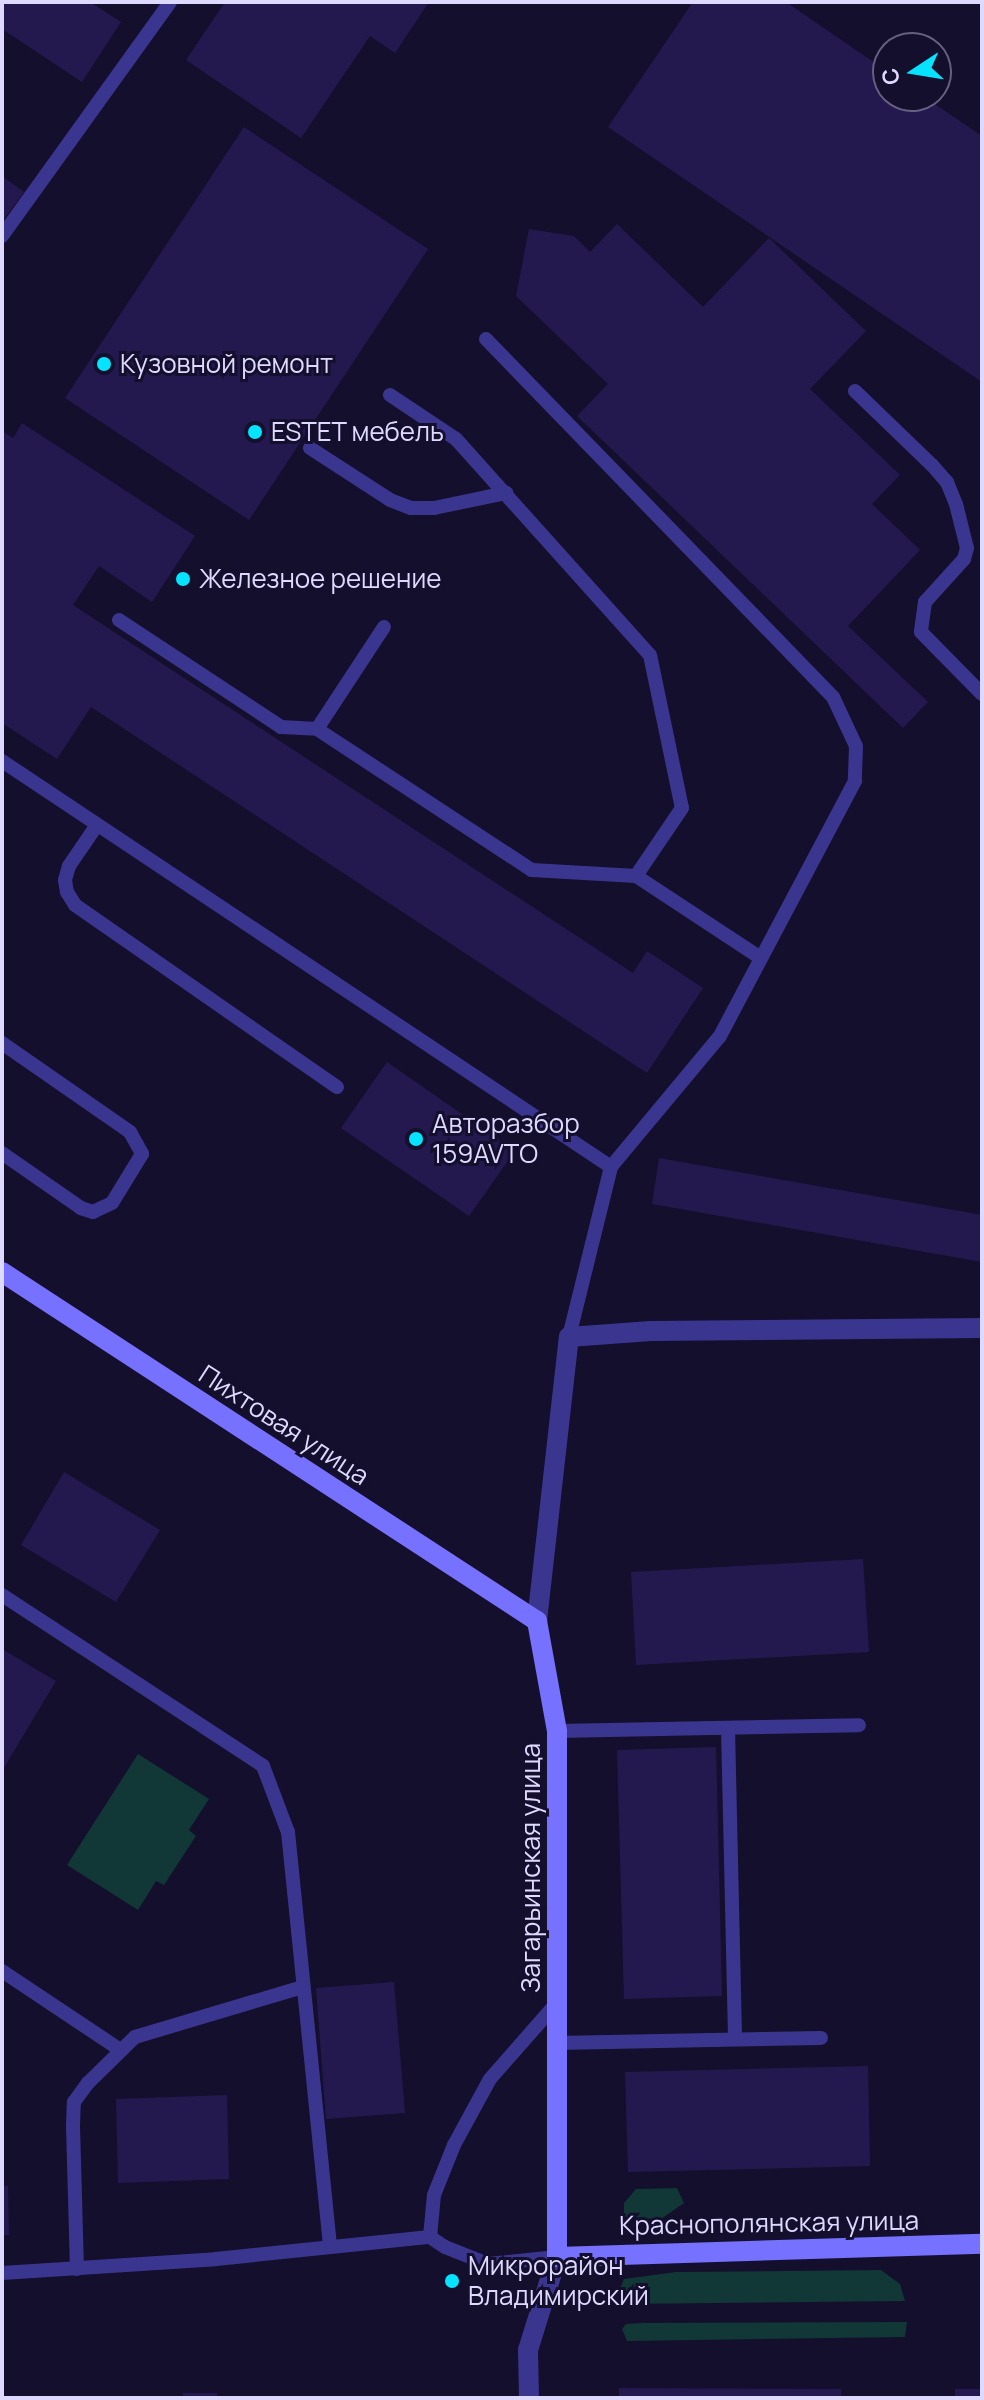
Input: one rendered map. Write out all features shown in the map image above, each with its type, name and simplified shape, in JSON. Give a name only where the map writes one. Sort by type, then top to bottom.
[{"type":"main road","name":"Пихтовая улица","points":[[2,1272],[537,1621]]},
{"type":"main road","name":"Загарьинская улица","points":[[537,1621],[557,1731],[557,2257]]},
{"type":"main road","name":"Краснополянская улица","points":[[557,2257],[982,2244]]},
{"type":"street","points":[[569,1337],[651,1331],[982,1328]]},
{"type":"street","name":"Загарьинская улица","points":[[537,1621],[569,1337]]},
{"type":"street","name":"Загарьинская улица","points":[[529,2398],[528,2350],[557,2257]]},
{"type":"lane","points":[[2,236],[170,2]]},
{"type":"lane","points":[[486,339],[833,697],[856,746],[855,781],[720,1036],[611,1167],[569,1337]]},
{"type":"lane","points":[[855,391],[932,465],[951,493],[964,532],[964,559],[925,602],[921,632],[982,694]]},
{"type":"lane","points":[[390,395],[456,439],[650,655],[682,808],[636,876]]},
{"type":"lane","points":[[310,448],[390,500],[411,508],[434,508],[506,493]]},
{"type":"lane","points":[[119,620],[281,727],[317,729],[532,870],[636,876],[761,958]]},
{"type":"lane","points":[[317,729],[384,627]]},
{"type":"lane","points":[[2,761],[611,1167]]},
{"type":"lane","points":[[97,825],[69,866],[65,880],[67,892],[75,905],[337,1087]]},
{"type":"lane","points":[[2,1043],[130,1132],[142,1154],[112,1203],[93,1212],[2,1153]]},
{"type":"lane","points":[[2,1595],[263,1766],[288,1832],[330,2247]]},
{"type":"lane","points":[[557,1731],[859,1725]]},
{"type":"lane","points":[[728,1728],[735,2039]]},
{"type":"lane","points":[[2,1971],[119,2049]]},
{"type":"lane","points":[[77,2269],[74,2102],[119,2049],[135,2037],[303,1987]]},
{"type":"lane","points":[[430,2237],[434,2195],[454,2145],[490,2079],[556,2004]]},
{"type":"lane","points":[[556,2043],[821,2038]]},
{"type":"lane","points":[[2,2273],[430,2237],[445,2247],[488,2264],[557,2257]]},
{"type":"green space","points":[[138,1754],[209,1799],[189,1830],[196,1836],[164,1885],[156,1881],[138,1910],[67,1865]]},
{"type":"green space","points":[[677,2188],[684,2203],[661,2219],[624,2218],[624,2203],[636,2189]]},
{"type":"green space","points":[[881,2270],[900,2284],[905,2301],[625,2304],[620,2302],[618,2293],[624,2279],[676,2272]]},
{"type":"green space","points":[[907,2322],[905,2337],[627,2341],[622,2329],[626,2324],[642,2323]]},
{"type":"building","points":[[2,2],[90,2],[121,22],[82,82],[2,29]]},
{"type":"building","points":[[225,2],[429,2],[395,53],[370,36],[301,138],[186,60]]},
{"type":"building","points":[[693,2],[786,2],[872,61],[872,112],[947,112],[982,136],[982,382],[608,127]]},
{"type":"building","points":[[244,127],[428,249],[249,520],[65,398]]},
{"type":"building","points":[[2,176],[24,192],[2,222]]},
{"type":"building","points":[[617,224],[703,307],[769,238],[866,331],[810,389],[900,475],[872,504],[920,550],[848,626],[928,702],[903,728],[577,416],[608,384],[516,296],[529,229],[574,236],[590,252]]},
{"type":"building","points":[[22,423],[195,536],[152,602],[99,566],[73,605],[633,973],[647,951],[703,988],[647,1073],[91,707],[57,759],[2,723],[2,431],[13,438]]},
{"type":"building","points":[[387,1062],[515,1151],[469,1216],[341,1128]]},
{"type":"building","points":[[659,1158],[982,1215],[982,1262],[652,1204]]},
{"type":"building","points":[[64,1472],[160,1530],[116,1602],[21,1545]]},
{"type":"building","points":[[863,1559],[869,1652],[636,1665],[631,1572]]},
{"type":"building","points":[[2,1649],[56,1681],[2,1771]]},
{"type":"building","points":[[716,1747],[722,1996],[624,1999],[617,1750]]},
{"type":"building","points":[[394,1982],[405,2113],[326,2119],[316,1988]]},
{"type":"building","points":[[868,2066],[870,2166],[628,2172],[625,2072]]},
{"type":"building","points":[[227,2095],[229,2179],[118,2183],[116,2099]]},
{"type":"building","points":[[2,2186],[8,2186],[9,2235],[2,2235]]},
{"type":"building","points":[[619,2388],[841,2389],[841,2398],[619,2398]]},
{"type":"building","points":[[955,2389],[982,2389],[982,2398],[955,2398]]},
{"type":"building","points":[[183,2393],[217,2393],[217,2398],[183,2398]]},
{"type":"place","name":"Кузовной ремонт","points":[[104,364]]},
{"type":"place","name":"ESTET мебель","points":[[255,432]]},
{"type":"place","name":"Железное решение","points":[[183,579]]},
{"type":"place","name":"Авторазбор 159AVTO","points":[[416,1139]]},
{"type":"place","name":"Микрорайон Владимирский","points":[[452,2281]]}]
